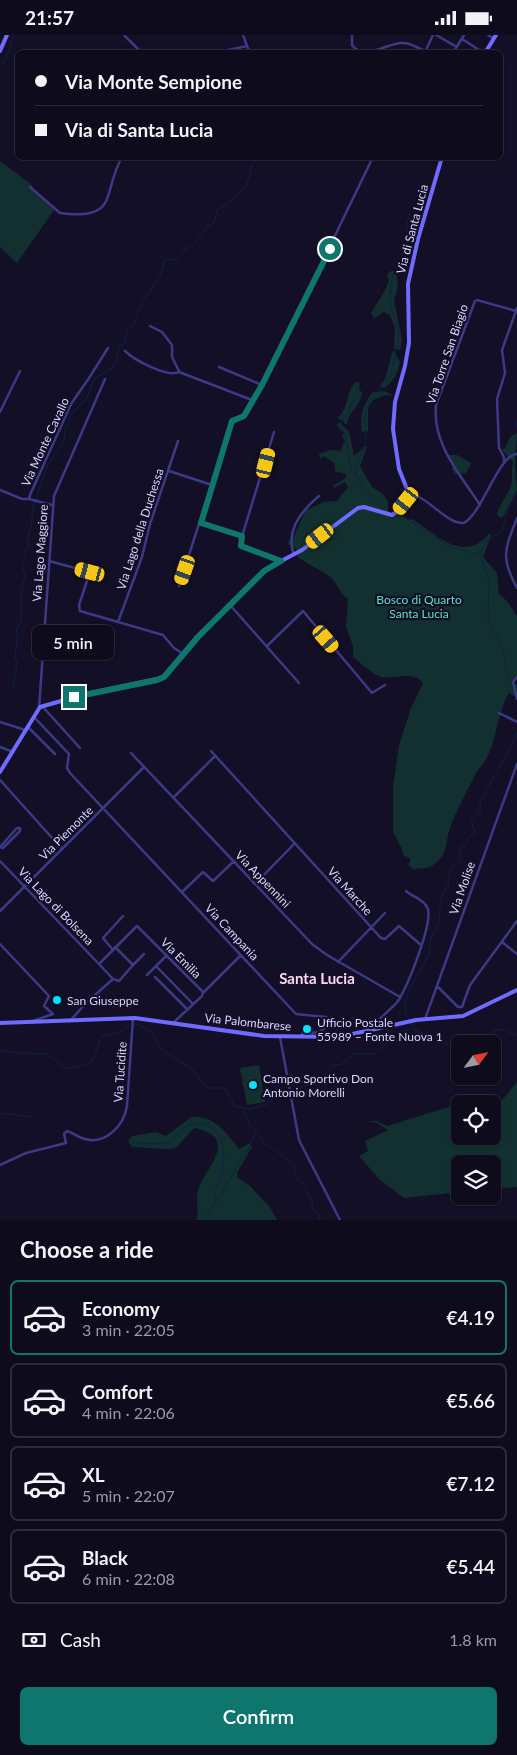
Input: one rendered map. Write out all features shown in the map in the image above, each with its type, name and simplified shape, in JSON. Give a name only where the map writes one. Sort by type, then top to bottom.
[{"type":"street","points":[[0,51],[7,35]]},
{"type":"street","points":[[124,35],[139,50]]},
{"type":"street","points":[[242,35],[249,50]]},
{"type":"street","points":[[352,35],[352,45],[358,50]]},
{"type":"street","points":[[425,50],[435,35],[457,47]]},
{"type":"street","points":[[455,50],[464,35]]},
{"type":"street","points":[[486,50],[495,37],[488,35]]},
{"type":"street","points":[[462,39],[479,50]]},
{"type":"street","points":[[375,50],[390,44],[402,43],[410,44],[420,50]]},
{"type":"street","points":[[228,50],[247,46]]},
{"type":"street","points":[[30,187],[60,213],[94,212],[102,207],[108,199],[116,169],[120,160]]},
{"type":"street","points":[[179,586],[201,523],[232,421],[244,416],[262,385],[289,333],[372,160]]},
{"type":"street","name":"Via di Santa Lucia","points":[[409,494],[397,463],[393,433],[394,410],[408,349],[407,296],[410,275],[441,160]]},
{"type":"street","name":"Via Torre San Biagio","points":[[480,505],[444,451],[437,421],[436,405],[475,301],[516,310]]},
{"type":"street","points":[[504,463],[505,458],[499,448],[497,399],[505,372],[502,351],[516,310]]},
{"type":"street","points":[[150,326],[162,332],[172,345],[173,358],[179,372]]},
{"type":"street","name":"Via Monte Cavallo","points":[[52,505],[29,499],[71,404],[108,348]]},
{"type":"street","points":[[125,351],[133,359],[154,368],[172,374],[179,372],[252,401]]},
{"type":"street","points":[[219,367],[262,385]]},
{"type":"street","points":[[0,412],[20,371]]},
{"type":"street","name":"Via Lago Maggiore","points":[[40,707],[52,505],[56,490],[105,379]]},
{"type":"street","points":[[274,432],[242,536],[241,546],[281,561]]},
{"type":"street","name":"Via Lago della Duchessa","points":[[118,622],[142,557],[150,524],[178,441]]},
{"type":"street","points":[[0,772],[40,707],[93,693],[157,680],[167,674],[183,654],[268,568],[294,555],[358,508],[364,507],[392,515],[406,501],[409,494],[417,496],[452,520],[460,523],[470,519],[504,463],[512,455],[517,454]]},
{"type":"street","points":[[169,471],[212,485]]},
{"type":"street","points":[[0,490],[22,499],[29,499]]},
{"type":"street","points":[[294,555],[291,542],[296,521],[303,510],[319,496]]},
{"type":"street","points":[[517,518],[505,550],[508,567],[517,588]]},
{"type":"street","points":[[201,523],[242,536]]},
{"type":"street","points":[[48,561],[90,572],[79,609],[163,635],[174,648],[183,654]]},
{"type":"street","points":[[230,605],[299,683]]},
{"type":"street","points":[[267,646],[303,611],[372,693],[384,685]]},
{"type":"street","points":[[517,677],[513,682],[517,699]]},
{"type":"street","points":[[40,707],[80,747]]},
{"type":"street","points":[[499,713],[517,723]]},
{"type":"street","name":"Via Campania","points":[[34,717],[69,754],[68,771],[297,1015],[326,1017],[329,1019],[329,1025],[319,1032],[302,1034],[301,1037]]},
{"type":"street","points":[[0,723],[27,729],[55,754]]},
{"type":"street","points":[[0,747],[13,752]]},
{"type":"street","name":"Via Marche","points":[[211,751],[384,940],[400,926],[420,945]]},
{"type":"street","name":"Via Appennini","points":[[131,753],[256,883],[312,945],[400,997]]},
{"type":"street","points":[[174,797],[215,756]]},
{"type":"street","name":"Via Molise","points":[[425,1019],[517,764]]},
{"type":"street","name":"Via Piemonte","points":[[0,911],[144,767]]},
{"type":"street","points":[[0,779],[62,849]]},
{"type":"street","points":[[17,828],[20,828],[20,831],[4,847],[0,847],[17,828]]},
{"type":"street","points":[[256,883],[295,843]]},
{"type":"street","name":"Via Lago di Bolsena","points":[[0,861],[113,979]]},
{"type":"street","points":[[182,892],[203,872],[213,881],[234,861]]},
{"type":"street","points":[[372,1030],[400,997],[429,921],[429,912],[423,902],[406,891]]},
{"type":"street","points":[[338,961],[385,913]]},
{"type":"street","points":[[123,917],[102,938],[133,965]]},
{"type":"street","points":[[437,986],[461,1007],[470,985],[517,921]]},
{"type":"street","name":"Via Emilia","points":[[114,949],[137,926],[204,993],[174,1023]]},
{"type":"street","points":[[502,942],[517,954]]},
{"type":"street","points":[[0,944],[49,996],[44,1007],[53,1014],[33,1019],[29,1023]]},
{"type":"street","points":[[99,964],[114,949]]},
{"type":"street","points":[[69,1022],[79,1010],[113,979],[118,981],[144,954]]},
{"type":"street","points":[[147,975],[166,955]]},
{"type":"street","points":[[204,993],[241,955]]},
{"type":"street","points":[[156,966],[193,1004]]},
{"type":"street","points":[[155,977],[187,1009]]},
{"type":"street","name":"Via Palombarese","points":[[0,1023],[133,1019],[280,1037],[345,1037],[425,1019],[465,1015],[517,990]]},
{"type":"street","name":"Via Tucidite","points":[[0,1165],[26,1153],[66,1143],[64,1134],[67,1131],[83,1139],[91,1140],[108,1135],[119,1126],[124,1119],[127,1106],[133,1019]]},
{"type":"street","points":[[379,1020],[380,1028]]},
{"type":"street","points":[[280,1037],[296,1128],[302,1147],[340,1220]]},
{"type":"green space","points":[[0,161],[32,185],[33,189],[54,210],[17,263],[0,247]]},
{"type":"green space","points":[[391,271],[396,271],[398,286],[394,301],[402,339],[400,350],[394,349],[395,328],[390,315],[384,312],[374,318],[371,313],[389,280],[387,274]]},
{"type":"green space","points":[[393,350],[400,362],[395,377],[384,388],[380,386],[385,379]]},
{"type":"green space","points":[[356,382],[360,383],[361,397],[347,424],[345,424],[337,418],[344,410],[350,390]]},
{"type":"green space","points":[[385,391],[393,396],[385,395],[373,400],[368,408],[368,431],[362,432],[362,415],[367,401],[373,392]]},
{"type":"green space","name":"Bosco di Quarto Santa Lucia","points":[[339,422],[349,432],[354,456],[365,446],[367,447],[360,466],[372,487],[384,495],[388,502],[388,516],[393,516],[399,512],[441,539],[461,547],[480,542],[490,533],[491,536],[483,557],[497,573],[499,594],[507,601],[517,616],[517,676],[513,680],[515,685],[517,683],[517,698],[509,693],[504,702],[493,744],[456,813],[443,855],[435,864],[414,870],[408,865],[411,859],[403,855],[393,832],[393,786],[399,745],[411,708],[423,683],[419,679],[409,676],[388,678],[379,676],[353,657],[353,646],[346,627],[348,599],[342,594],[331,578],[297,556],[299,551],[288,544],[289,540],[293,538],[306,510],[324,502],[337,501],[348,487],[345,482],[334,488],[333,486],[347,477],[345,474],[335,471],[335,465],[325,456],[320,459],[319,454],[331,450],[340,451],[345,441],[342,437],[344,433],[337,426]]},
{"type":"green space","points":[[517,433],[515,465],[517,490],[503,517],[499,517],[497,514],[498,510],[511,486],[513,462],[502,450],[506,447],[510,437]]},
{"type":"green space","points":[[447,455],[457,455],[471,463],[466,473],[454,474],[452,469],[454,465]]},
{"type":"green space","name":"Campo Sportivo Don Antonio Morelli","points":[[259,1065],[265,1102],[247,1105],[240,1068]]},
{"type":"green space","points":[[517,1082],[517,1187],[501,1188],[501,1155],[451,1155],[451,1193],[404,1198],[380,1180],[359,1156],[368,1151],[365,1141],[388,1130],[377,1123],[365,1121],[377,1121],[387,1126],[451,1106],[451,1145],[501,1145],[501,1100]]},
{"type":"green space","points":[[191,1117],[207,1119],[219,1126],[239,1149],[250,1143],[252,1147],[237,1173],[238,1178],[250,1186],[269,1206],[277,1220],[196,1220],[198,1213],[198,1190],[217,1154],[218,1146],[216,1139],[208,1133],[194,1128],[176,1148],[167,1149],[132,1147],[128,1141],[132,1136],[156,1132],[166,1136]]},
{"type":"waterway","points":[[0,66],[5,61],[14,35]]},
{"type":"waterway","points":[[13,689],[17,662],[15,658],[18,634],[16,630],[21,621],[21,594],[25,576],[22,564],[26,559],[23,552],[29,546],[28,536],[31,528],[33,507],[48,464],[64,441],[65,431],[71,414],[87,398],[94,379],[111,369],[117,360],[119,346],[124,344],[128,329],[135,324],[136,315],[159,277],[164,261],[168,259],[177,260],[207,226],[214,222],[217,210],[233,200],[247,184],[252,164],[257,160]]},
{"type":"waterway","points":[[384,511],[360,482],[356,468],[365,446],[366,411],[371,399],[389,379],[398,342],[399,332],[391,306],[390,292],[393,275],[401,271],[407,263],[407,225],[410,212]]},
{"type":"waterway","points":[[356,393],[346,417],[341,421],[340,425],[346,437],[353,472],[358,478]]},
{"type":"waterway","points":[[517,421],[517,428]]},
{"type":"waterway","points":[[514,688],[507,674],[503,649],[488,620],[489,580],[479,553],[487,541],[502,531],[508,509],[517,493]]},
{"type":"waterway","points":[[394,516],[402,516],[451,547],[479,556]]},
{"type":"waterway","points":[[409,1019],[405,1003],[429,953],[431,938],[439,922],[442,897],[449,885],[451,869],[460,860],[460,848],[475,833],[471,819],[480,813],[480,802],[513,743],[517,732]]},
{"type":"waterway","points":[[411,1023],[415,1029]]},
{"type":"waterway","points":[[0,1050],[48,1054],[66,1069],[92,1061],[102,1036],[119,1032],[131,1024],[138,1024],[152,1032],[161,1049],[193,1070],[203,1084],[209,1088],[225,1088],[235,1106],[250,1109],[268,1104],[276,1094],[319,1082],[332,1066],[342,1064],[353,1054],[374,1054],[401,1032],[410,1029],[436,1037],[451,1047]]},
{"type":"waterway","points":[[489,1035],[494,1030],[504,1030],[517,1035]]},
{"type":"waterway","points":[[243,1109],[249,1125],[256,1131],[263,1142],[282,1155],[294,1167],[295,1177],[303,1184],[312,1201],[312,1207],[319,1214],[320,1220]]},
{"type":"waterway","points":[[0,1113],[32,1117]]},
{"type":"waterway","points":[[132,1143],[167,1144],[191,1124],[206,1125],[218,1134],[223,1153],[223,1168],[215,1202]]},
{"type":"waterway","points":[[204,1220],[249,1148],[256,1131]]},
{"type":"place","name":"San Giuseppe","points":[[57,1000]]},
{"type":"place","name":"Ufficio Postale 55989 – Fonte Nuova 1","points":[[307,1029]]},
{"type":"place","name":"Campo Sportivo Don Antonio Morelli","points":[[253,1085]]},
{"type":"district","name":"Santa Lucia","points":[[317,978]]},
{"type":"route","points":[[74,697],[164,677],[188,647],[264,571],[271,565],[281,561],[241,546],[242,536],[201,523],[232,421],[244,416],[262,385],[330,249]]}]
